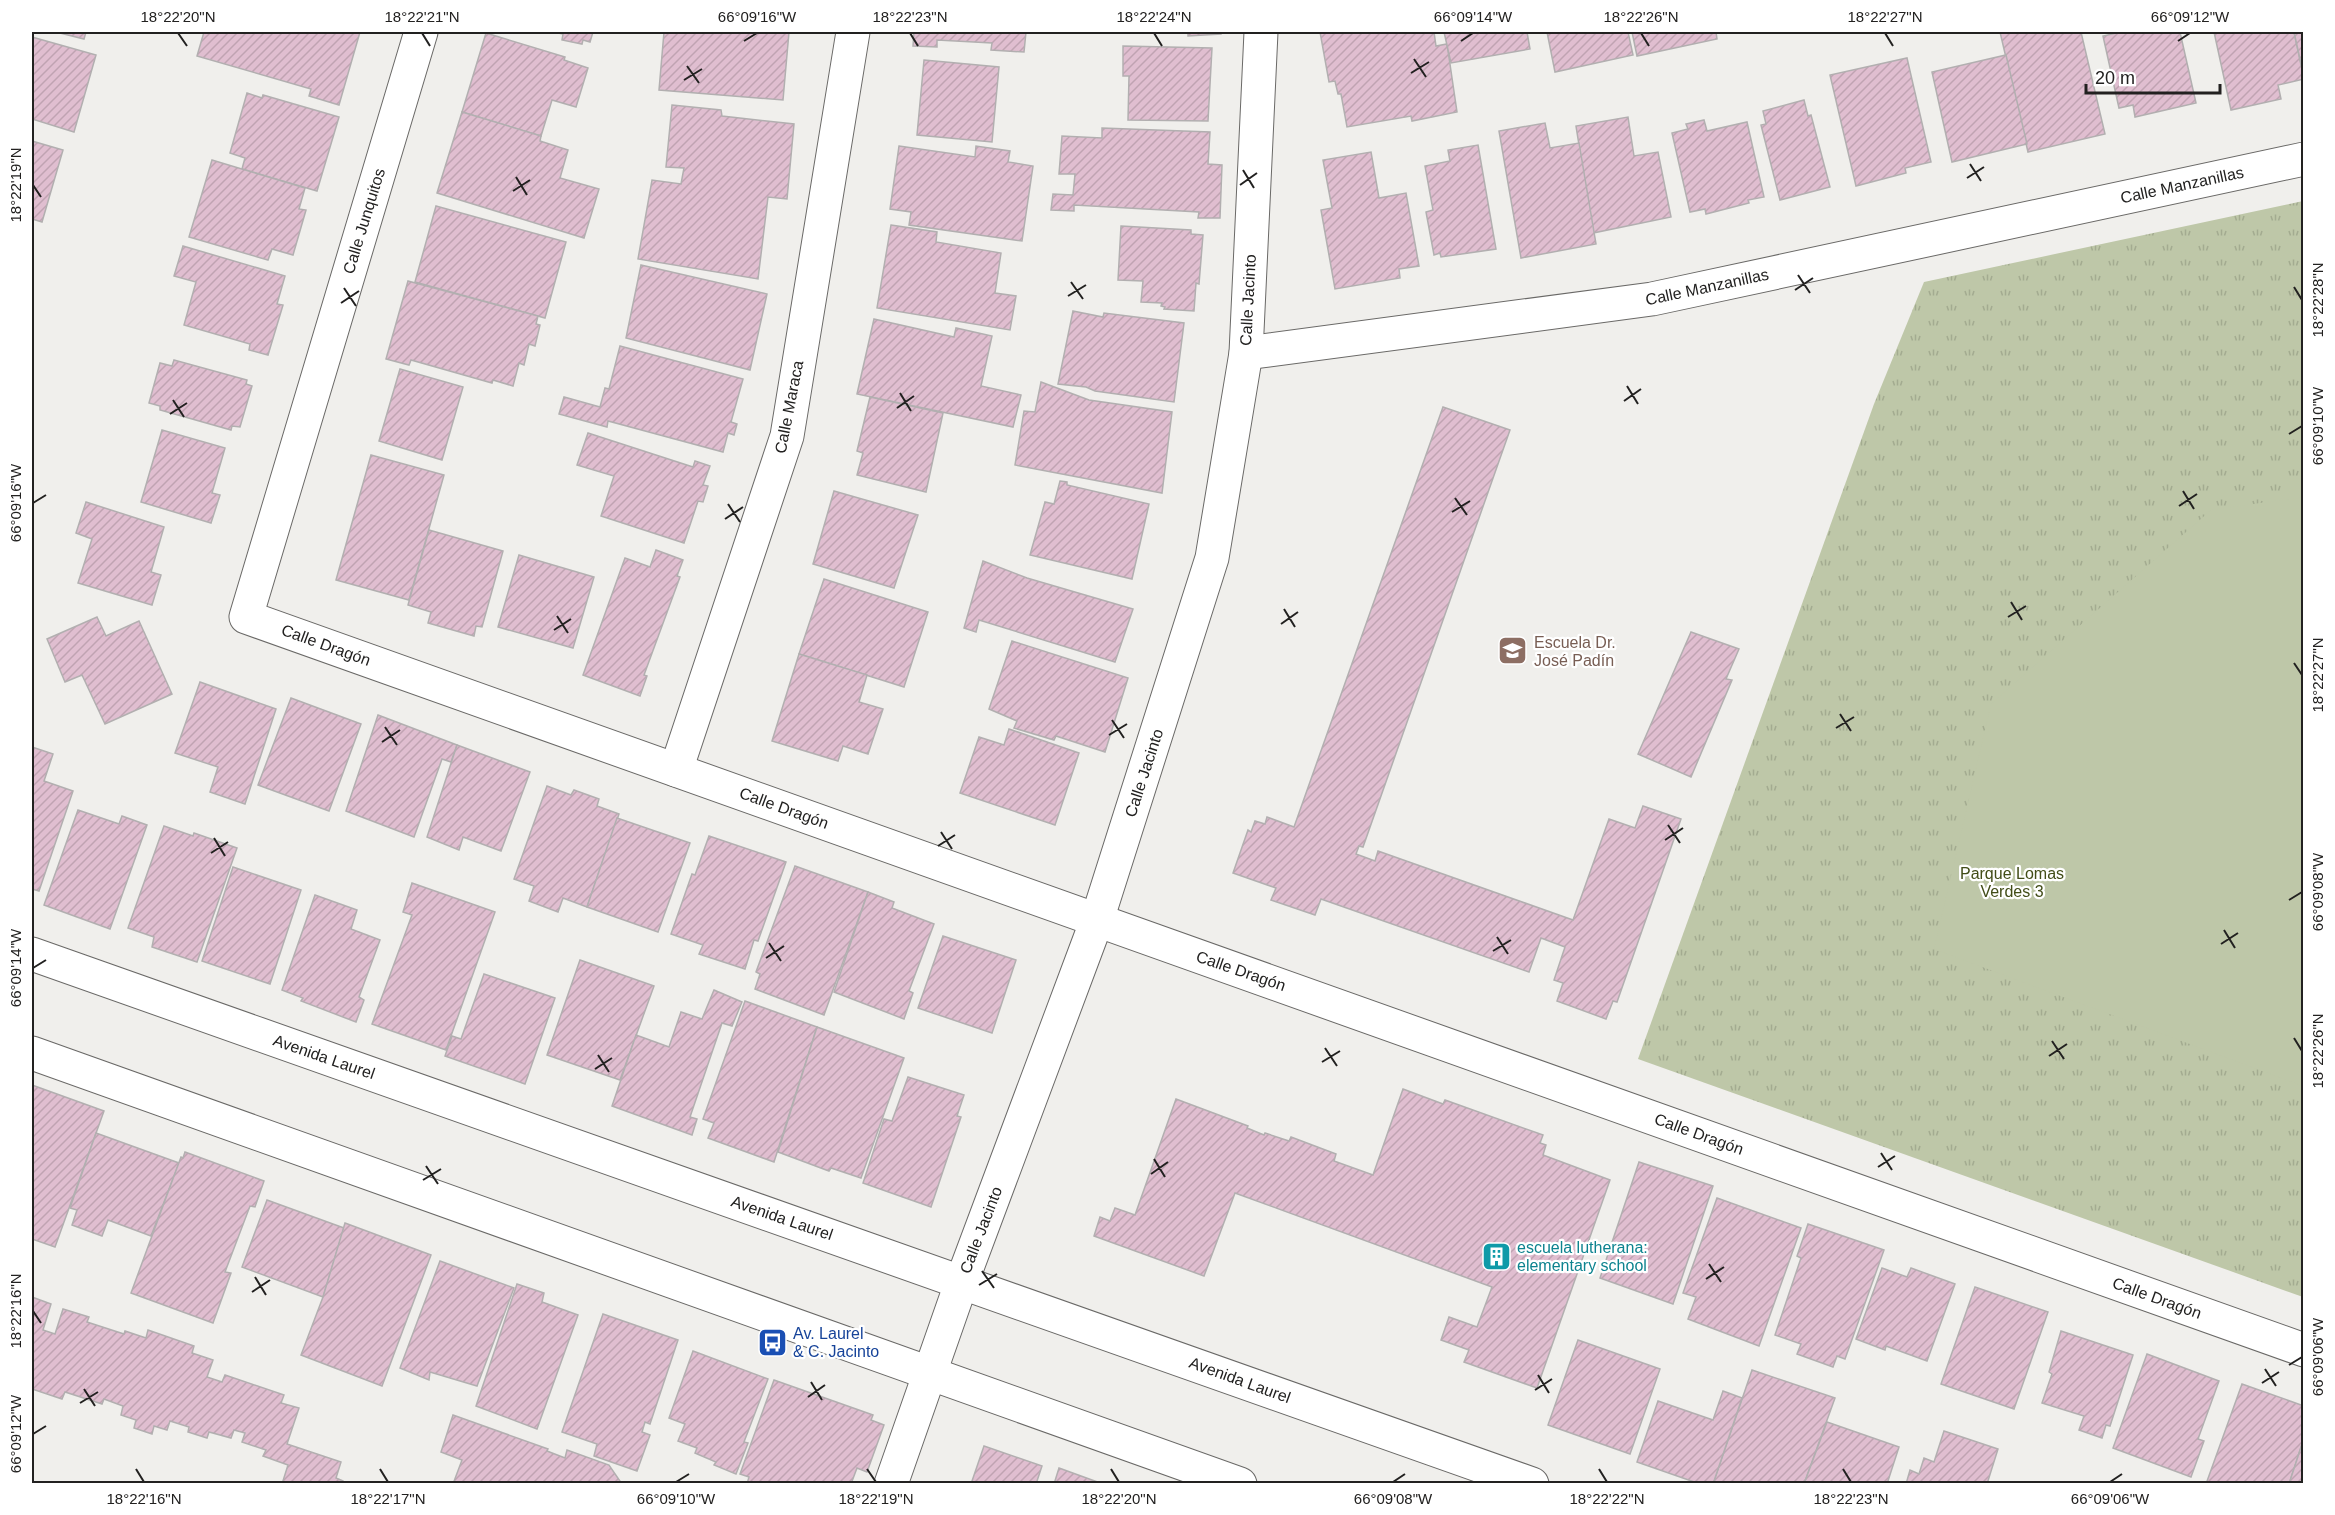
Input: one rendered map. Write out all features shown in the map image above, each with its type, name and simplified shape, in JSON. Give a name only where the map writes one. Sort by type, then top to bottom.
[{"type":"street","name":"Calle Junquitos","points":[[267,549],[421,32]]},
{"type":"street","name":"Calle Maraca","points":[[676,770],[787,436],[853,32]]},
{"type":"street","name":"Calle Jacinto","points":[[891,1484],[962,1281],[1097,920],[1212,558],[1246,352],[1261,32]]},
{"type":"street","name":"Calle Manzanillas","points":[[1246,352],[1652,299],[2304,159]]},
{"type":"street","name":"Calle Dragón","points":[[267,549],[246,617],[2304,1350]]},
{"type":"street","name":"Avenida Laurel","points":[[32,954],[1532,1484]]},
{"type":"street","points":[[32,1053],[1240,1484]]},
{"type":"green space","name":"Parque Lomas Verdes 3","points":[[2303,201],[2303,1297],[1638,1059],[1874,404],[1924,282]]},
{"type":"green space","points":[[2304,497],[2303,1086],[1934,949],[1991,704],[2211,510]]},
{"type":"building","points":[[56,32],[86,32],[84,39]]},
{"type":"building","points":[[204,32],[360,32],[339,105],[309,96],[311,89],[197,56]]},
{"type":"building","points":[[553,32],[593,32],[590,42],[583,40],[582,44],[562,40],[563,34]]},
{"type":"building","points":[[664,32],[789,32],[783,100],[659,90]]},
{"type":"building","points":[[914,32],[1026,32],[1024,52],[991,50],[992,43],[937,40],[937,47],[913,46]]},
{"type":"building","points":[[1188,32],[1221,32],[1221,34],[1188,36]]},
{"type":"building","points":[[1320,32],[1434,32],[1436,46],[1447,44],[1457,112],[1412,121],[1411,116],[1347,127],[1341,94],[1338,94],[1335,81],[1329,82]]},
{"type":"building","points":[[1444,32],[1527,32],[1530,49],[1451,63]]},
{"type":"building","points":[[1547,32],[1628,32],[1633,55],[1555,72]]},
{"type":"building","points":[[1632,32],[1716,32],[1717,39],[1637,56]]},
{"type":"building","points":[[2000,32],[2081,32],[2105,134],[2028,152]]},
{"type":"building","points":[[2121,32],[2180,32],[2196,103],[2135,117],[2133,105],[2119,108],[2103,36]]},
{"type":"building","points":[[2214,32],[2294,32],[2304,79],[2278,85],[2281,99],[2231,110]]},
{"type":"building","points":[[2294,32],[2304,32],[2304,77]]},
{"type":"building","points":[[486,33],[565,57],[564,60],[588,68],[576,107],[552,100],[541,136],[462,112]]},
{"type":"building","points":[[32,37],[96,55],[74,132],[32,119]]},
{"type":"building","points":[[1123,46],[1212,48],[1208,121],[1128,120],[1129,76],[1123,76]]},
{"type":"building","points":[[2006,55],[2027,144],[1952,162],[1932,72]]},
{"type":"building","points":[[1907,58],[1931,162],[1905,168],[1906,173],[1856,186],[1830,75]]},
{"type":"building","points":[[924,60],[999,67],[992,142],[917,135]]},
{"type":"building","points":[[247,93],[262,98],[263,95],[339,117],[317,191],[242,169],[245,158],[230,153]]},
{"type":"building","points":[[1804,100],[1808,116],[1811,115],[1830,187],[1780,200],[1761,125],[1766,124],[1763,111]]},
{"type":"building","points":[[672,105],[721,110],[722,116],[794,124],[787,199],[768,197],[758,279],[638,259],[652,180],[681,184],[684,168],[666,167]]},
{"type":"building","points":[[462,112],[541,136],[540,141],[568,150],[560,178],[599,189],[584,238],[437,193]]},
{"type":"building","points":[[1628,117],[1634,156],[1658,152],[1671,217],[1593,233],[1576,126]]},
{"type":"building","points":[[1704,120],[1707,131],[1747,122],[1764,197],[1706,214],[1705,209],[1690,212],[1672,133],[1688,129],[1686,124]]},
{"type":"building","points":[[1545,123],[1550,148],[1579,143],[1596,244],[1521,258],[1499,131]]},
{"type":"building","points":[[1102,128],[1210,132],[1208,164],[1222,165],[1220,218],[1198,218],[1199,212],[1074,205],[1074,211],[1051,210],[1053,194],[1073,195],[1075,174],[1059,174],[1062,136],[1102,138]]},
{"type":"building","points":[[32,141],[63,150],[42,222],[32,219]]},
{"type":"building","points":[[1478,145],[1496,249],[1441,257],[1440,253],[1434,255],[1426,212],[1433,210],[1425,166],[1450,161],[1448,150]]},
{"type":"building","points":[[899,146],[975,157],[976,146],[1010,151],[1008,162],[1033,166],[1022,241],[909,225],[911,212],[890,209]]},
{"type":"building","points":[[1371,152],[1379,198],[1406,193],[1419,266],[1399,269],[1400,278],[1335,289],[1321,210],[1332,208],[1323,160]]},
{"type":"building","points":[[212,160],[305,188],[299,209],[306,210],[293,255],[272,249],[268,260],[189,237]]},
{"type":"building","points":[[436,206],[566,242],[545,318],[415,282]]},
{"type":"building","points":[[891,225],[937,232],[936,242],[1001,253],[995,293],[1016,296],[1010,330],[877,308]]},
{"type":"building","points":[[1121,226],[1191,230],[1191,234],[1203,235],[1194,311],[1164,309],[1165,307],[1161,306],[1162,303],[1141,302],[1143,281],[1118,280]]},
{"type":"building","points":[[183,246],[285,276],[277,304],[283,305],[268,355],[249,350],[250,344],[184,325],[196,282],[174,276]]},
{"type":"building","points":[[641,265],[767,294],[750,370],[626,338]]},
{"type":"building","points":[[408,281],[538,316],[536,324],[540,325],[535,346],[529,344],[524,365],[519,363],[513,386],[493,380],[492,383],[411,360],[409,365],[386,359]]},
{"type":"building","points":[[1073,311],[1103,317],[1104,313],[1184,323],[1174,402],[1058,384]]},
{"type":"building","points":[[874,319],[954,337],[956,328],[992,336],[981,386],[1021,395],[1013,427],[857,394]]},
{"type":"building","points":[[620,346],[743,379],[731,422],[737,424],[734,435],[728,433],[723,452],[608,421],[607,427],[559,414],[564,397],[600,407],[605,388],[609,389]]},
{"type":"building","points":[[174,360],[247,380],[246,384],[252,386],[240,427],[232,426],[231,430],[160,410],[160,406],[149,403],[160,363],[172,366]]},
{"type":"building","points":[[400,369],[463,387],[442,460],[379,441]]},
{"type":"building","points":[[1041,382],[1089,400],[1172,412],[1162,493],[1015,465],[1024,411],[1035,412]]},
{"type":"building","points":[[870,397],[943,413],[926,492],[857,475],[863,453],[857,451]]},
{"type":"building","points":[[1443,407],[1510,430],[1363,847],[1359,846],[1356,854],[1375,861],[1378,851],[1573,920],[1609,819],[1635,828],[1643,806],[1681,819],[1617,1002],[1613,1001],[1606,1019],[1557,1001],[1563,983],[1554,980],[1565,947],[1541,938],[1529,972],[1321,899],[1315,915],[1271,900],[1276,888],[1233,873],[1248,830],[1251,832],[1255,821],[1265,824],[1267,817],[1294,827]]},
{"type":"building","points":[[162,430],[225,448],[212,493],[220,495],[211,523],[141,502]]},
{"type":"building","points":[[588,433],[693,467],[695,461],[710,466],[703,485],[708,486],[703,502],[698,501],[684,543],[601,516],[614,476],[577,465]]},
{"type":"building","points":[[371,455],[444,475],[409,600],[336,580]]},
{"type":"building","points":[[1060,481],[1067,482],[1067,485],[1149,504],[1132,579],[1030,555],[1045,502],[1054,504]]},
{"type":"building","points":[[834,491],[918,515],[894,588],[813,564]]},
{"type":"building","points":[[86,502],[164,527],[151,572],[161,575],[152,605],[78,583],[92,539],[76,533]]},
{"type":"building","points":[[429,530],[503,551],[482,627],[476,626],[474,636],[428,623],[431,612],[408,605]]},
{"type":"building","points":[[656,550],[683,560],[677,576],[680,577],[644,675],[647,676],[640,696],[583,675],[625,558],[650,567]]},
{"type":"building","points":[[519,555],[594,577],[573,648],[498,627]]},
{"type":"building","points":[[983,561],[1027,578],[1133,609],[1115,662],[979,620],[976,632],[964,628]]},
{"type":"building","points":[[824,579],[928,612],[904,687],[799,654]]},
{"type":"building","points":[[97,617],[106,636],[139,621],[172,694],[105,724],[82,675],[65,682],[47,639]]},
{"type":"building","points":[[1691,632],[1739,649],[1726,679],[1732,680],[1691,777],[1638,754]]},
{"type":"building","points":[[1012,641],[1128,678],[1105,752],[1056,736],[1054,740],[1014,728],[1017,721],[989,709]]},
{"type":"building","points":[[799,654],[867,675],[859,702],[883,709],[868,754],[843,746],[838,761],[772,741]]},
{"type":"building","points":[[200,682],[276,709],[245,804],[210,792],[218,767],[175,753]]},
{"type":"building","points":[[291,698],[361,724],[329,811],[258,785]]},
{"type":"building","points":[[378,715],[457,745],[451,762],[442,759],[414,837],[346,811]]},
{"type":"building","points":[[1009,729],[1079,753],[1055,825],[960,793],[979,737],[1004,745]]},
{"type":"building","points":[[457,745],[530,772],[501,851],[463,837],[459,850],[427,837]]},
{"type":"building","points":[[32,747],[53,754],[44,781],[73,791],[39,891],[32,889]]},
{"type":"building","points":[[547,786],[571,795],[574,790],[599,799],[597,806],[619,814],[587,907],[563,898],[558,912],[529,901],[534,886],[514,879]]},
{"type":"building","points":[[78,810],[119,824],[122,816],[147,825],[110,929],[44,905]]},
{"type":"building","points":[[617,818],[690,843],[658,932],[587,907]]},
{"type":"building","points":[[164,826],[193,836],[194,833],[237,848],[197,962],[152,947],[154,937],[128,928]]},
{"type":"building","points":[[709,836],[786,862],[758,941],[754,940],[745,969],[699,954],[703,945],[671,934],[692,874],[695,875]]},
{"type":"building","points":[[795,866],[868,892],[824,1015],[755,989],[760,974],[756,972]]},
{"type":"building","points":[[233,867],[301,890],[270,984],[202,961]]},
{"type":"building","points":[[412,883],[495,912],[446,1050],[372,1024],[412,915],[403,912]]},
{"type":"building","points":[[868,892],[894,902],[892,908],[934,924],[909,991],[913,993],[904,1019],[834,992]]},
{"type":"building","points":[[315,895],[357,910],[351,929],[380,940],[359,997],[364,1000],[356,1022],[301,1001],[303,998],[282,990]]},
{"type":"building","points":[[943,936],[1016,960],[992,1033],[918,1008]]},
{"type":"building","points":[[580,960],[654,986],[620,1080],[547,1055]]},
{"type":"building","points":[[484,974],[555,998],[525,1084],[445,1056],[452,1036],[461,1039]]},
{"type":"building","points":[[714,990],[742,1002],[732,1026],[722,1023],[690,1117],[697,1119],[692,1135],[612,1106],[636,1035],[669,1047],[681,1012],[702,1019]]},
{"type":"building","points":[[745,1001],[817,1027],[774,1162],[708,1138],[714,1123],[703,1119]]},
{"type":"building","points":[[817,1027],[904,1058],[861,1178],[831,1168],[829,1171],[778,1152]]},
{"type":"building","points":[[908,1077],[964,1095],[957,1116],[961,1117],[931,1207],[863,1183],[884,1119],[892,1121]]},
{"type":"building","points":[[32,1085],[104,1111],[55,1247],[32,1239]]},
{"type":"building","name":"escuela lutherana: elementary school","points":[[1403,1089],[1443,1104],[1445,1100],[1543,1135],[1540,1143],[1546,1145],[1543,1155],[1610,1180],[1537,1388],[1464,1362],[1469,1350],[1441,1340],[1449,1317],[1477,1327],[1492,1287],[1235,1193],[1204,1276],[1094,1236],[1100,1217],[1110,1221],[1115,1208],[1135,1215],[1176,1099],[1248,1126],[1247,1128],[1264,1135],[1265,1133],[1289,1141],[1291,1137],[1336,1154],[1334,1161],[1373,1175]]},
{"type":"building","points":[[96,1133],[179,1163],[151,1236],[108,1220],[102,1236],[72,1225],[77,1210],[70,1208]]},
{"type":"building","points":[[185,1152],[264,1181],[255,1207],[250,1206],[225,1272],[231,1273],[213,1323],[131,1293],[181,1157],[183,1158]]},
{"type":"building","points":[[1639,1162],[1713,1186],[1673,1304],[1600,1278]]},
{"type":"building","points":[[1717,1198],[1801,1228],[1759,1346],[1688,1319],[1696,1297],[1683,1293]]},
{"type":"building","points":[[267,1200],[344,1228],[323,1297],[242,1267]]},
{"type":"building","points":[[345,1223],[431,1255],[382,1386],[301,1355],[323,1297]]},
{"type":"building","points":[[1808,1224],[1884,1250],[1845,1359],[1837,1356],[1833,1367],[1797,1354],[1801,1344],[1775,1335],[1801,1258],[1797,1256]]},
{"type":"building","points":[[440,1261],[514,1288],[477,1386],[430,1372],[429,1380],[400,1368]]},
{"type":"building","points":[[1882,1268],[1907,1277],[1911,1268],[1955,1284],[1927,1361],[1886,1346],[1885,1350],[1856,1339]]},
{"type":"building","points":[[517,1284],[544,1293],[542,1302],[578,1315],[537,1429],[476,1406]]},
{"type":"building","points":[[1975,1287],[2048,1312],[2014,1409],[1941,1384]]},
{"type":"building","points":[[32,1297],[51,1304],[43,1330],[55,1334],[63,1309],[89,1317],[87,1322],[124,1334],[125,1331],[146,1338],[148,1330],[194,1346],[192,1353],[213,1360],[207,1377],[222,1382],[225,1375],[284,1395],[281,1403],[299,1408],[287,1444],[341,1462],[336,1478],[343,1481],[342,1484],[282,1484],[288,1465],[263,1456],[266,1450],[242,1442],[245,1433],[234,1430],[231,1438],[209,1432],[207,1438],[188,1432],[189,1427],[170,1421],[167,1430],[154,1426],[152,1434],[134,1428],[136,1420],[121,1415],[123,1406],[104,1399],[102,1404],[65,1392],[62,1399],[32,1389]]},
{"type":"building","points":[[603,1314],[678,1340],[650,1424],[645,1422],[642,1432],[650,1435],[637,1471],[594,1456],[597,1444],[562,1432]]},
{"type":"building","points":[[2061,1331],[2133,1355],[2110,1426],[2106,1425],[2102,1438],[2079,1430],[2084,1416],[2042,1403],[2052,1374],[2049,1372]]},
{"type":"building","points":[[1578,1340],[1660,1369],[1630,1454],[1548,1425]]},
{"type":"building","points":[[693,1351],[768,1379],[744,1442],[748,1443],[736,1474],[714,1465],[716,1462],[695,1453],[697,1448],[678,1441],[685,1424],[669,1418]]},
{"type":"building","points":[[2147,1354],[2219,1381],[2198,1439],[2204,1441],[2191,1477],[2113,1448]]},
{"type":"building","points":[[1752,1370],[1835,1398],[1804,1484],[1713,1484]]},
{"type":"building","points":[[774,1380],[873,1415],[871,1420],[884,1425],[867,1472],[857,1468],[851,1484],[747,1484],[749,1477],[740,1474]]},
{"type":"building","points":[[2242,1384],[2304,1406],[2304,1438],[2289,1484],[2206,1484]]},
{"type":"building","points":[[1723,1391],[1742,1398],[1713,1484],[1700,1484],[1637,1462],[1658,1401],[1713,1420]]},
{"type":"building","points":[[453,1415],[548,1449],[547,1451],[565,1458],[567,1450],[609,1465],[622,1484],[453,1484],[462,1460],[441,1452]]},
{"type":"building","points":[[1827,1422],[1899,1447],[1887,1484],[1804,1484]]},
{"type":"building","points":[[1944,1431],[1998,1449],[1987,1484],[1906,1484],[1910,1470],[1919,1474],[1924,1458],[1934,1462]]},
{"type":"building","points":[[2304,1438],[2304,1484],[2289,1484]]},
{"type":"building","points":[[984,1446],[1042,1466],[1036,1484],[971,1484]]},
{"type":"building","points":[[1059,1468],[1103,1484],[1054,1484]]},
{"type":"place","name":"Escuela Dr. José Padín","points":[[1513,651]]},
{"type":"place","name":"escuela lutherana: elementary school","points":[[1496,1256]]},
{"type":"place","name":"Av. Laurel & C. Jacinto","points":[[772,1342]]}]
